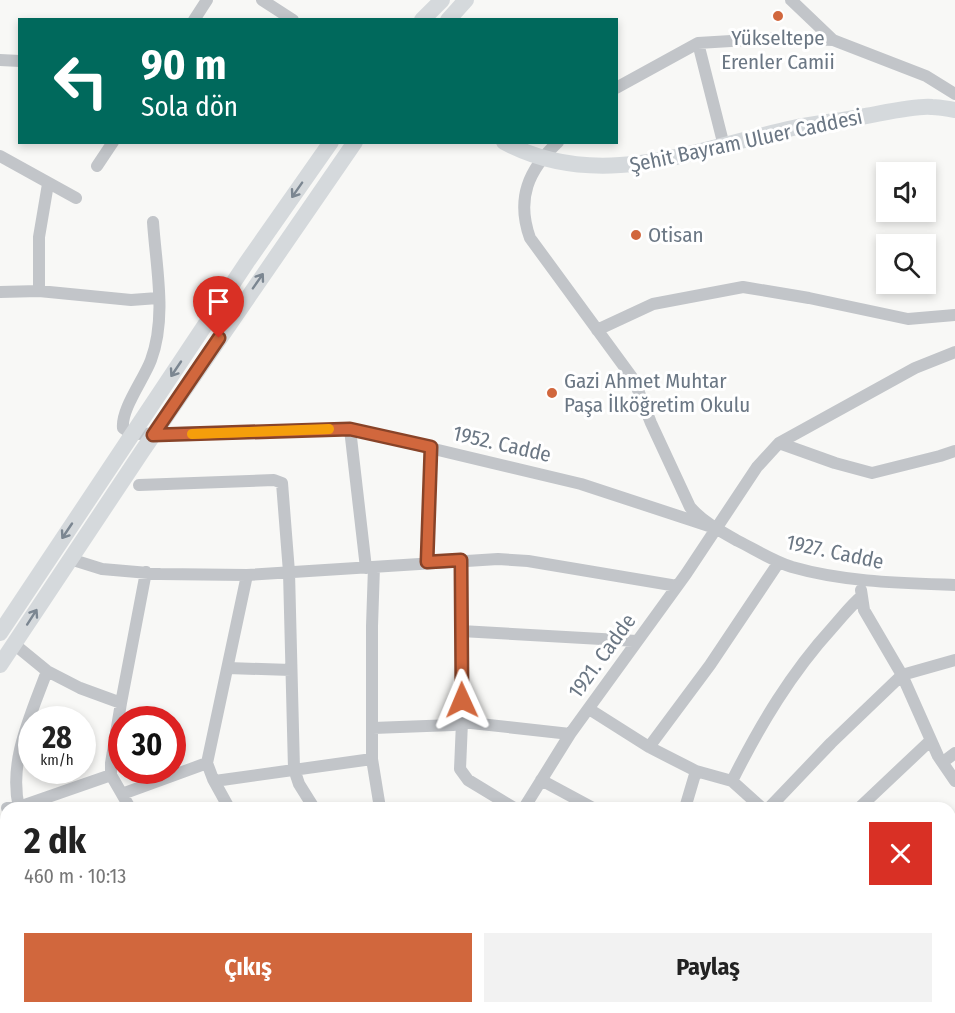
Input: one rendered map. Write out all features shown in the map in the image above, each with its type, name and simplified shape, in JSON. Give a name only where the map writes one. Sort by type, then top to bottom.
[{"type":"main road","points":[[424,18],[442,0]]},
{"type":"main road","points":[[450,18],[466,0]]},
{"type":"main road","name":"Şehit Bayram Uluer Caddesi","points":[[509,144],[542,157],[573,165],[614,167],[655,162],[793,128],[930,106],[955,110]]},
{"type":"main road","points":[[0,633],[240,272],[330,144]]},
{"type":"main road","points":[[0,665],[153,435],[354,144]]},
{"type":"street","points":[[196,18],[207,0]]},
{"type":"street","points":[[262,0],[290,18]]},
{"type":"street","points":[[796,3],[833,40]]},
{"type":"street","points":[[618,87],[698,43],[779,38],[833,40],[926,76],[955,94]]},
{"type":"street","points":[[698,43],[724,146]]},
{"type":"street","points":[[0,60],[18,61]]},
{"type":"street","points":[[97,166],[112,144]]},
{"type":"street","points":[[556,144],[542,157],[527,185],[523,220],[530,238],[634,380],[690,507],[715,528]]},
{"type":"street","points":[[0,156],[76,198]]},
{"type":"street","points":[[39,291],[39,237],[48,184]]},
{"type":"street","points":[[132,434],[123,428],[124,414],[144,378],[155,349],[160,325],[153,222]]},
{"type":"street","points":[[597,330],[653,304],[743,287],[908,319],[955,315]]},
{"type":"street","points":[[0,292],[39,291],[131,300],[158,298]]},
{"type":"street","points":[[779,442],[915,368],[955,352]]},
{"type":"street","points":[[350,429],[370,568],[372,759],[379,802]]},
{"type":"street","name":"1952. Cadde","points":[[132,434],[350,429],[581,484],[715,528]]},
{"type":"street","points":[[779,442],[835,463],[872,473],[955,451]]},
{"type":"street","name":"1921. Cadde","points":[[528,802],[570,734],[677,586],[757,467],[779,442]]},
{"type":"street","points":[[427,562],[431,447]]},
{"type":"street","points":[[139,484],[274,480],[282,483],[289,572],[294,769],[299,784],[310,802]]},
{"type":"street","name":"1927. Cadde","points":[[715,528],[793,567],[860,580],[955,585]]},
{"type":"street","points":[[70,559],[102,569],[160,574],[247,575],[498,559],[528,561],[677,586]]},
{"type":"street","points":[[461,560],[460,769],[468,780],[504,802]]},
{"type":"street","points":[[650,747],[710,665],[779,562]]},
{"type":"street","points":[[120,706],[146,572]]},
{"type":"street","points":[[226,802],[214,782],[207,763],[247,575]]},
{"type":"street","points":[[860,580],[864,610],[902,675],[931,740],[955,781]]},
{"type":"street","points":[[732,782],[784,687],[812,650],[862,596]]},
{"type":"street","points":[[462,631],[637,641]]},
{"type":"street","points":[[14,644],[46,671],[80,688],[121,703]]},
{"type":"street","points":[[775,802],[839,735],[902,675],[955,660]]},
{"type":"street","points":[[228,668],[291,670]]},
{"type":"street","points":[[14,802],[18,755],[46,671]]},
{"type":"street","points":[[589,710],[650,747],[696,771],[732,782],[755,802]]},
{"type":"street","points":[[373,728],[453,725],[462,722],[570,734]]},
{"type":"street","points":[[865,802],[931,740]]},
{"type":"street","points":[[943,762],[955,753]]},
{"type":"street","points":[[214,782],[372,759]]},
{"type":"street","points":[[122,794],[207,763]]},
{"type":"street","points":[[687,802],[696,771]]},
{"type":"street","points":[[31,802],[108,776]]},
{"type":"street","points":[[541,780],[582,802]]},
{"type":"street","points":[[116,784],[127,802]]},
{"type":"slow traffic","points":[[192,434],[329,429]]},
{"type":"place","name":"Yükseltepe Erenler Camii","points":[[778,16]]},
{"type":"place","name":"Otisan","points":[[636,235]]},
{"type":"place","name":"Gazi Ahmet Muhtar Paşa İlköğretim Okulu","points":[[552,393]]},
{"type":"route","points":[[219,338],[153,435],[350,429],[431,447],[427,562],[461,560],[462,700]]}]
